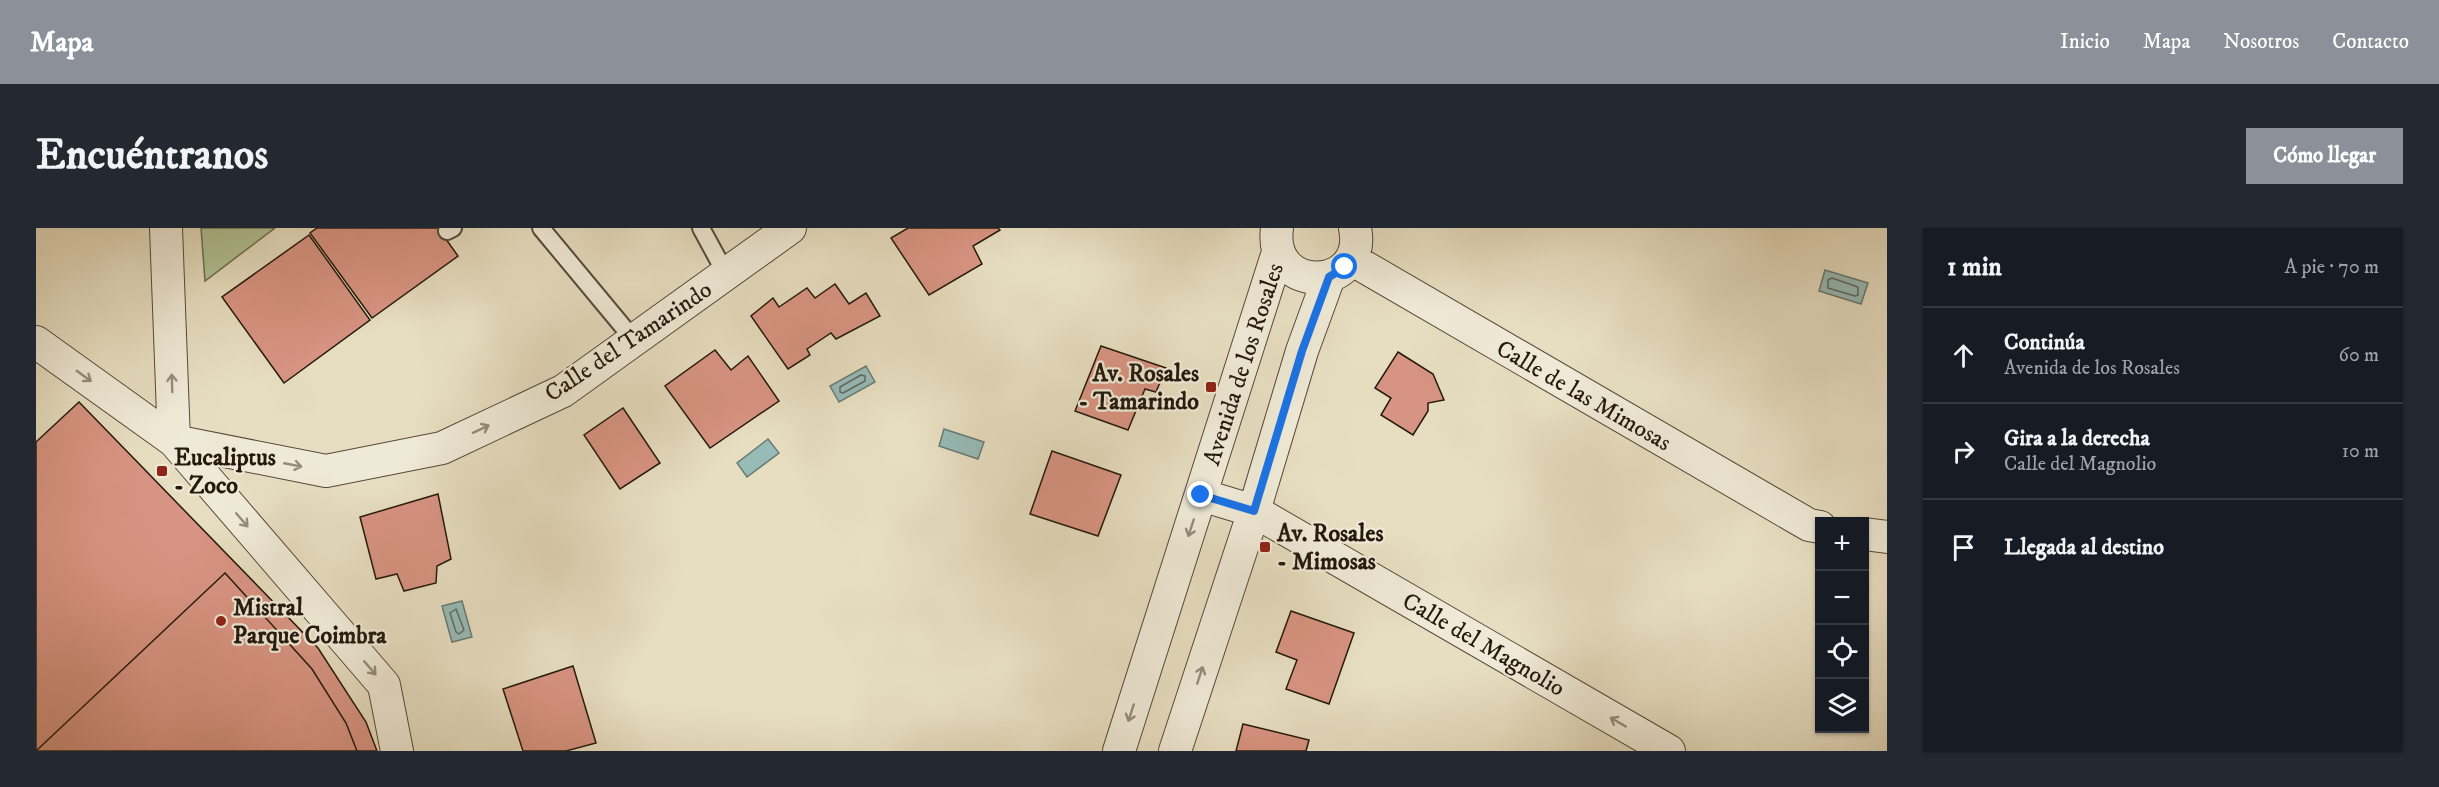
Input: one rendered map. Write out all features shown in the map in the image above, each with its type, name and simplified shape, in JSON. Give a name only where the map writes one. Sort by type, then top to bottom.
[{"type":"street","points":[[166,228],[174,441]]},
{"type":"street","name":"Calle del Tamarindo","points":[[174,441],[326,471],[442,448],[563,391],[790,228]]},
{"type":"street","points":[[1175,751],[1254,511],[1302,351],[1340,268],[1356,248],[1355,228]]},
{"type":"street","points":[[1275,237],[1284,262],[1293,271],[1311,278],[1340,268]]},
{"type":"street","name":"Avenida de los Rosales","points":[[1119,751],[1201,495],[1275,237]]},
{"type":"street","name":"Calle de las Mimosas","points":[[1340,268],[1809,525],[1815,526]]},
{"type":"street","points":[[36,342],[174,441],[384,685],[397,751]]},
{"type":"street","name":"Calle del Magnolio","points":[[1201,495],[1254,511],[1669,751]]},
{"type":"street","points":[[1869,535],[1887,537]]},
{"type":"lane","points":[[542,228],[634,340]]},
{"type":"lane","points":[[701,228],[726,274]]},
{"type":"green space","points":[[201,228],[275,228],[205,281]]},
{"type":"water","points":[[1825,270],[1868,283],[1861,304],[1819,291]]},
{"type":"water","points":[[866,366],[875,382],[839,402],[830,386]]},
{"type":"water","points":[[944,429],[984,442],[978,459],[939,446]]},
{"type":"water","points":[[768,439],[779,453],[747,477],[737,463]]},
{"type":"water","points":[[462,601],[472,637],[452,642],[442,606]]},
{"type":"building","points":[[317,228],[438,228],[458,256],[372,318],[310,233]]},
{"type":"building","points":[[908,228],[998,228],[1000,230],[973,246],[982,264],[929,295],[891,238]]},
{"type":"building","points":[[309,235],[370,320],[284,383],[222,297]]},
{"type":"building","points":[[835,284],[849,304],[866,293],[880,316],[836,339],[831,333],[807,349],[810,355],[788,369],[751,316],[773,298],[779,307],[807,288],[815,298]]},
{"type":"building","points":[[1101,346],[1166,368],[1156,392],[1145,389],[1128,430],[1075,411]]},
{"type":"building","points":[[715,350],[731,370],[748,356],[779,401],[710,448],[665,386]]},
{"type":"building","points":[[1398,352],[1433,374],[1444,400],[1428,403],[1428,411],[1413,435],[1381,415],[1391,398],[1375,388]]},
{"type":"building","points":[[79,402],[318,648],[366,722],[377,751],[36,751],[36,442]]},
{"type":"building","points":[[623,408],[660,463],[620,489],[584,435]]},
{"type":"building","points":[[1052,451],[1121,475],[1098,536],[1030,514]]},
{"type":"building","points":[[438,494],[451,559],[437,566],[436,583],[404,591],[397,574],[376,579],[360,517]]},
{"type":"building","name":"Mistral Parque Coimbra","points":[[225,573],[312,669],[346,723],[357,751],[36,751]]},
{"type":"building","points":[[1291,611],[1354,633],[1329,704],[1286,689],[1297,660],[1276,652]]},
{"type":"building","points":[[573,666],[596,743],[566,751],[523,751],[503,689]]},
{"type":"building","points":[[1243,724],[1309,740],[1306,751],[1236,751]]},
{"type":"place","name":"Av. Rosales - Tamarindo","points":[[1211,387]]},
{"type":"place","name":"Eucaliptus - Zoco","points":[[162,471]]},
{"type":"place","name":"Av. Rosales - Mimosas","points":[[1265,547]]},
{"type":"place","name":"Mistral Parque Coimbra","points":[[221,621]]},
{"type":"route","points":[[1201,495],[1254,511],[1302,351],[1329,277],[1345,267]]}]
